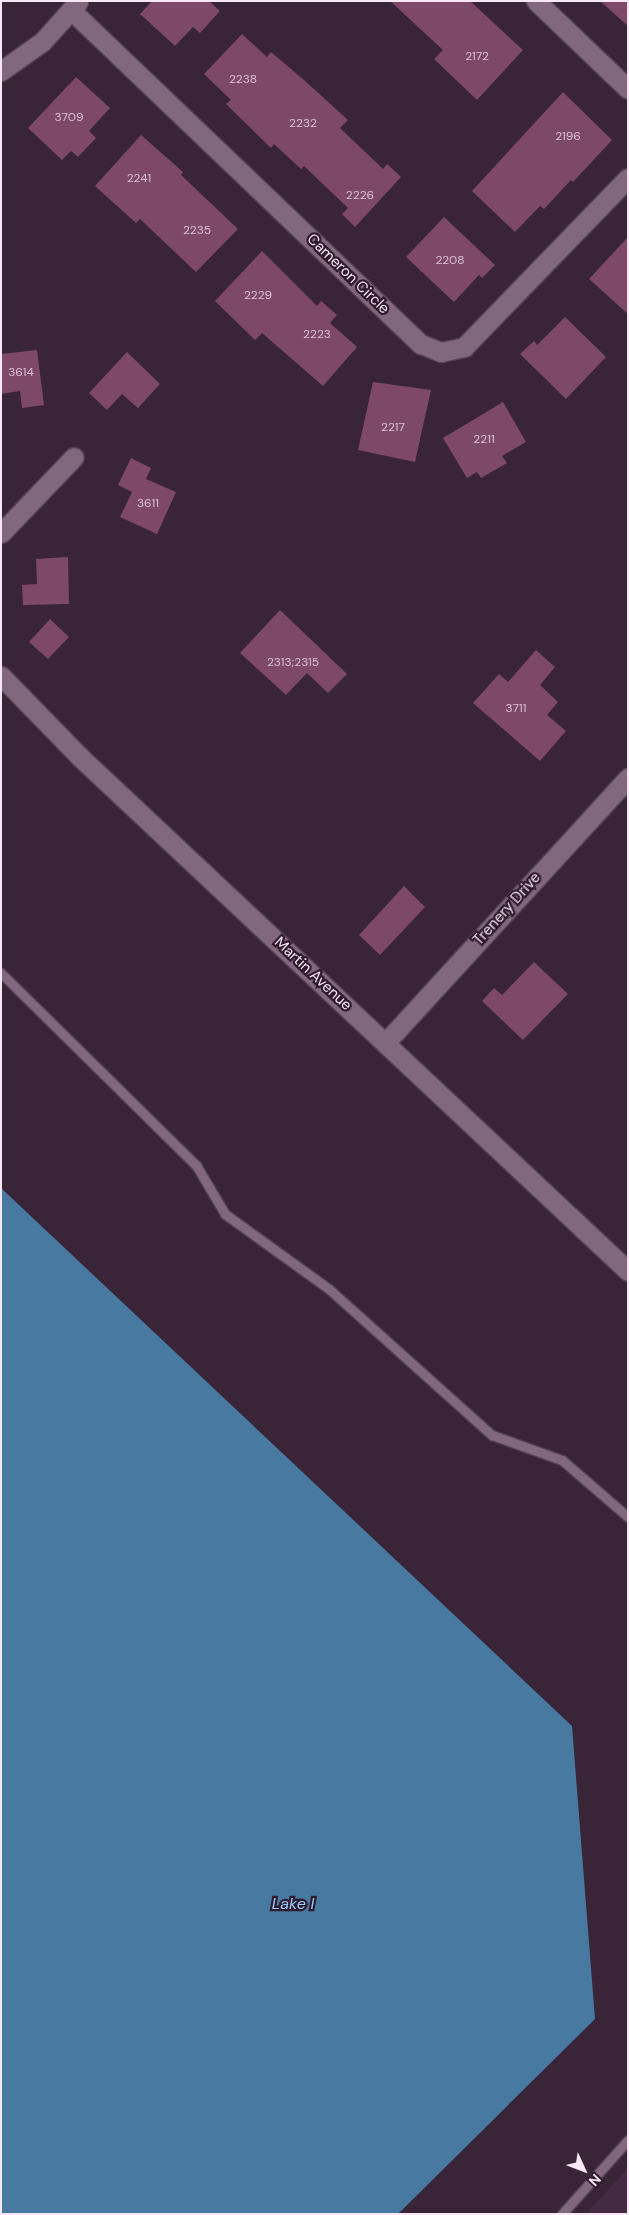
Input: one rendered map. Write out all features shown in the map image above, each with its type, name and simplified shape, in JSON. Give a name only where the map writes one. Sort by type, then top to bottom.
[{"type":"street","points":[[536,1],[628,89]]},
{"type":"street","points":[[1,71],[42,42],[75,6]]},
{"type":"street","name":"Cameron Circle","points":[[75,6],[421,344],[441,352],[464,347],[628,178]]},
{"type":"street","points":[[1,533],[74,457]]},
{"type":"street","name":"Martin Avenue","points":[[1,676],[80,757],[387,1041],[627,1267]]},
{"type":"street","name":"Trenery Drive","points":[[387,1041],[628,778]]},
{"type":"lane","points":[[1,973],[196,1165],[225,1214],[329,1289],[492,1435],[562,1460],[628,1517]]},
{"type":"lane","points":[[562,2214],[628,2140]]},
{"type":"shaded area","points":[[628,2168],[628,2214],[586,2214]]},
{"type":"water","name":"Lake I","points":[[1,1188],[572,1726],[595,2019],[398,2214],[1,2214]]},
{"type":"building","points":[[152,1],[209,1],[220,11],[200,33],[193,27],[175,46],[140,14]]},
{"type":"building","points":[[390,1],[470,1],[523,50],[477,100],[434,59],[443,50]]},
{"type":"building","points":[[600,1],[628,1],[628,26]]},
{"type":"building","points":[[242,34],[267,57],[271,52],[304,80],[348,120],[340,128],[383,169],[387,164],[401,177],[355,227],[342,214],[348,208],[304,166],[301,169],[274,144],[271,148],[226,104],[231,100],[204,74]]},
{"type":"building","points":[[76,77],[110,108],[89,131],[96,138],[78,157],[71,151],[62,160],[28,128]]},
{"type":"building","points":[[563,92],[612,140],[573,182],[571,180],[544,209],[540,206],[515,232],[472,191]]},
{"type":"building","points":[[141,135],[183,172],[181,175],[238,229],[196,272],[140,219],[136,223],[95,186]]},
{"type":"building","points":[[444,217],[495,265],[482,278],[479,275],[454,302],[406,257]]},
{"type":"building","points":[[628,237],[628,314],[589,279]]},
{"type":"building","points":[[262,251],[317,306],[321,301],[337,315],[330,323],[357,347],[323,386],[262,333],[255,340],[215,301]]},
{"type":"building","points":[[565,317],[606,357],[566,399],[520,354],[534,341],[537,345]]},
{"type":"building","points":[[37,350],[44,405],[22,408],[20,391],[1,394],[1,354]]},
{"type":"building","points":[[127,352],[160,384],[138,408],[122,394],[107,410],[89,393]]},
{"type":"building","points":[[373,382],[431,390],[415,462],[358,450]]},
{"type":"building","points":[[503,402],[526,442],[502,456],[507,463],[481,478],[477,472],[467,478],[443,438]]},
{"type":"building","points":[[131,458],[151,468],[146,479],[176,492],[157,534],[120,517],[132,492],[118,485]]},
{"type":"building","points":[[68,557],[69,604],[23,605],[22,585],[37,584],[36,559]]},
{"type":"building","points":[[280,610],[347,674],[328,693],[307,673],[286,695],[240,653]]},
{"type":"building","points":[[50,619],[69,637],[48,659],[29,642]]},
{"type":"building","points":[[536,650],[555,667],[540,685],[558,702],[547,715],[566,731],[540,761],[473,703],[499,674],[508,682]]},
{"type":"building","points":[[404,886],[425,907],[380,955],[359,935]]},
{"type":"building","points":[[534,962],[568,994],[523,1040],[482,1001],[494,988],[502,995]]}]
